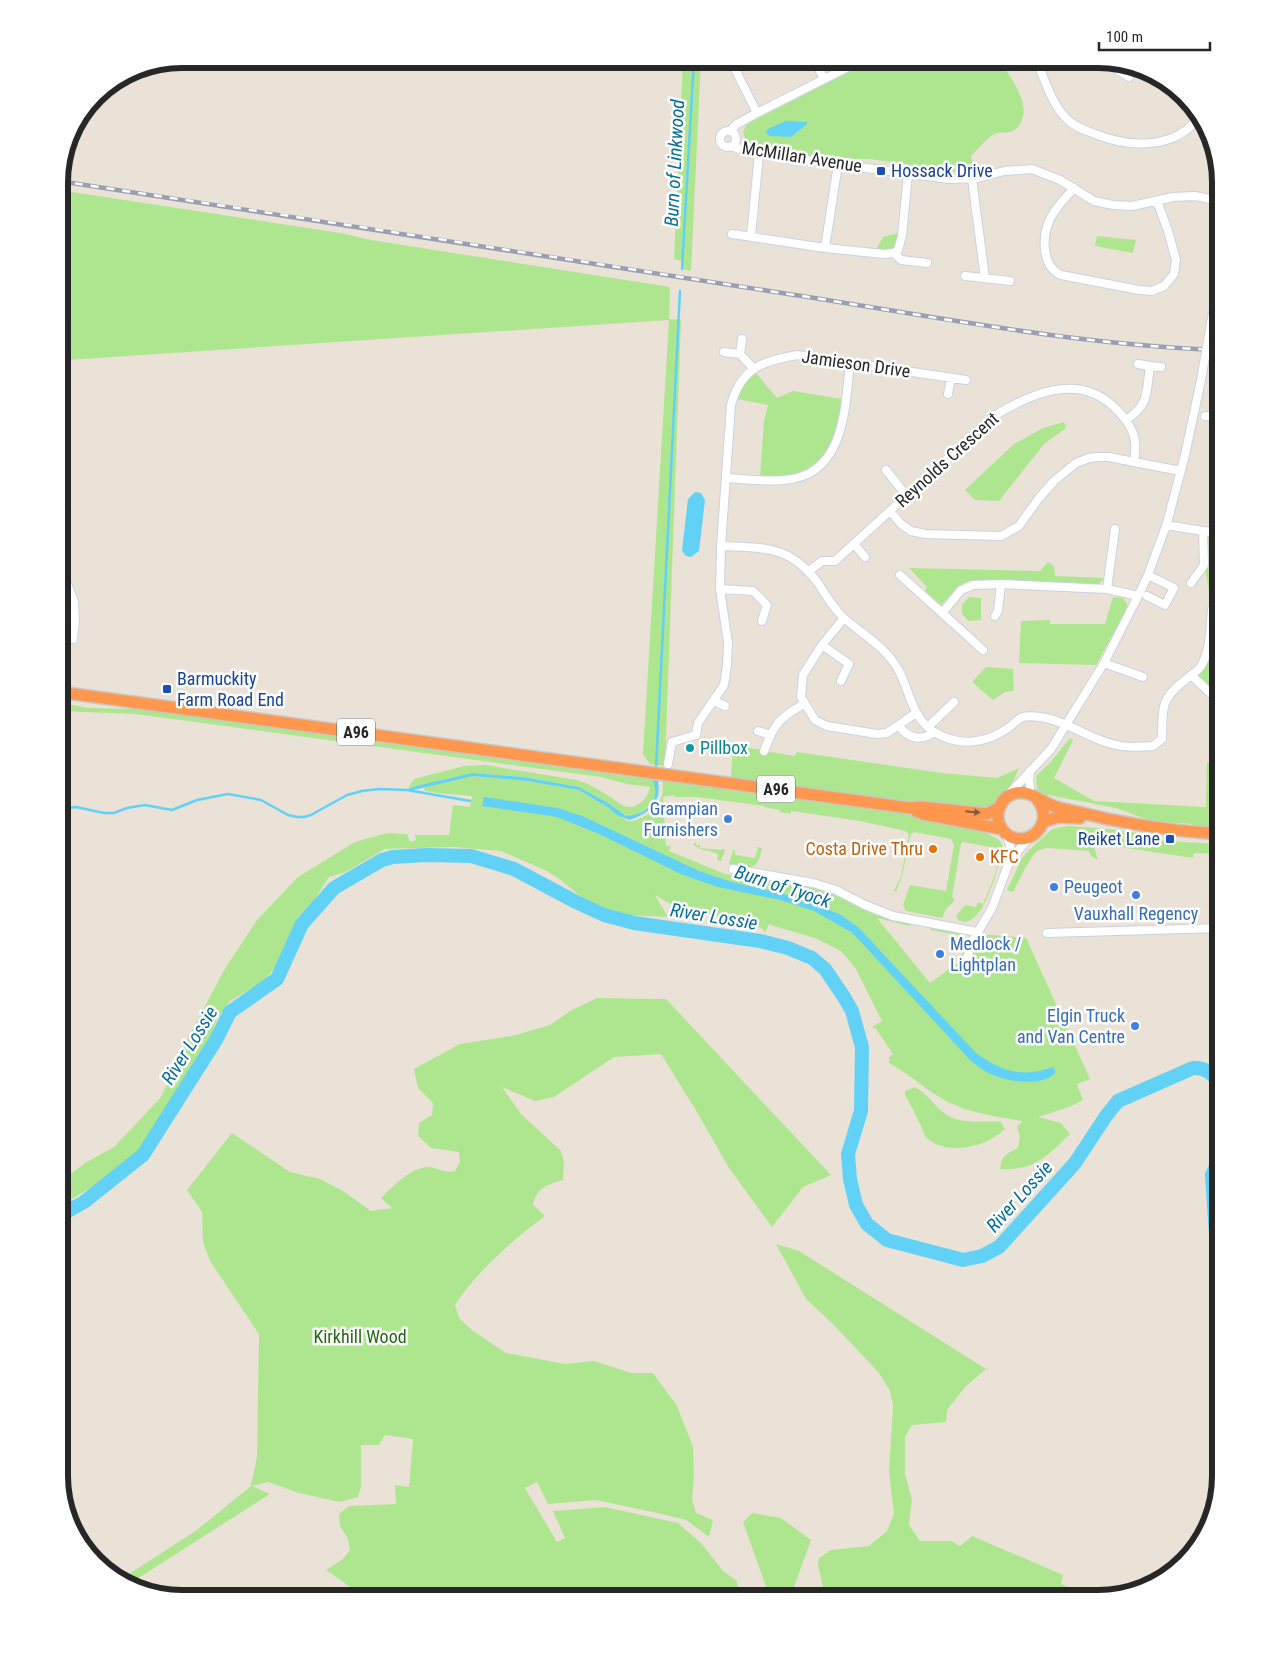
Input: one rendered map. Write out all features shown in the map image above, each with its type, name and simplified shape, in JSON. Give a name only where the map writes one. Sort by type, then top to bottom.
[{"type":"highway","name":"A96","points":[[68,693],[661,770],[910,808],[923,814],[1004,831],[1018,838],[1031,836]]},
{"type":"highway","points":[[1004,831],[998,816],[999,808],[1008,796],[1024,792],[1054,806],[1106,820]]},
{"type":"highway","points":[[1031,836],[1041,828],[1043,822],[1043,809],[1034,797]]},
{"type":"highway","name":"A96","points":[[910,808],[921,806],[987,814],[999,808]]},
{"type":"highway","points":[[1043,822],[1058,817],[1106,820],[1173,830],[1212,833]]},
{"type":"street","points":[[734,68],[757,113]]},
{"type":"street","points":[[818,68],[824,79]]},
{"type":"street","points":[[730,131],[734,133],[735,142],[732,146],[724,146],[721,141],[722,134],[730,131],[736,124],[846,68]]},
{"type":"street","points":[[1040,68],[1058,108],[1066,118],[1075,126],[1110,140],[1137,144],[1154,143],[1176,136],[1195,122]]},
{"type":"street","points":[[1117,70],[1129,77]]},
{"type":"street","name":"McMillan Avenue","points":[[732,146],[746,152],[759,154],[950,179],[972,179],[1004,171],[1032,169],[1050,175],[1094,201],[1113,205],[1132,206],[1172,198],[1195,196],[1212,199]]},
{"type":"street","points":[[751,236],[759,154]]},
{"type":"street","points":[[825,248],[838,164]]},
{"type":"street","points":[[732,234],[867,253],[894,253],[900,246],[904,226],[908,174]]},
{"type":"street","points":[[972,179],[985,278]]},
{"type":"street","points":[[1074,188],[1051,218],[1047,228],[1045,245],[1049,263],[1061,275],[1119,287],[1152,291],[1164,286],[1174,274],[1176,260],[1157,201]]},
{"type":"street","points":[[894,253],[901,260],[927,263]]},
{"type":"street","points":[[966,276],[1010,281]]},
{"type":"street","points":[[1008,796],[1051,749],[1104,663],[1148,575],[1166,525],[1181,471],[1201,380],[1212,318]]},
{"type":"street","points":[[740,354],[742,338]]},
{"type":"street","points":[[724,352],[740,354],[753,368]]},
{"type":"street","name":"Jamieson Drive","points":[[661,770],[672,742],[696,735],[698,723],[724,685],[728,643],[721,603],[721,546],[731,405],[734,392],[753,368],[771,359],[797,355],[966,380]]},
{"type":"street","points":[[727,478],[786,480],[810,474],[821,465],[839,439],[846,404],[850,362]]},
{"type":"street","points":[[1138,364],[1161,367]]},
{"type":"street","points":[[1126,420],[1138,412],[1144,404],[1150,366]]},
{"type":"street","points":[[948,394],[951,378]]},
{"type":"street","name":"Reynolds Crescent","points":[[809,571],[822,562],[835,561],[994,416],[1028,398],[1059,389],[1073,388],[1085,390],[1110,402],[1126,420],[1135,441],[1134,462]]},
{"type":"street","points":[[1205,416],[1212,417]]},
{"type":"street","name":"Reynolds Crescent","points":[[890,511],[901,524],[911,530],[925,534],[1001,536],[1019,526],[1054,481],[1076,463],[1089,458],[1109,457],[1181,471]]},
{"type":"street","points":[[886,470],[906,495]]},
{"type":"street","points":[[1166,525],[1212,532]]},
{"type":"street","points":[[1107,589],[1115,529]]},
{"type":"street","points":[[1191,583],[1204,565],[1203,532]]},
{"type":"street","points":[[854,544],[865,557]]},
{"type":"street","points":[[721,546],[771,549],[795,559],[809,571],[844,618],[880,645],[898,670],[916,713],[931,729],[957,741],[968,743],[995,737],[1022,717],[1033,716],[1066,724],[1112,744],[1128,747],[1153,746],[1162,739],[1165,699],[1176,686],[1200,668],[1208,649],[1212,609]]},
{"type":"street","points":[[900,575],[983,650]]},
{"type":"street","points":[[1147,596],[1165,605],[1174,588],[1148,575]]},
{"type":"street","points":[[943,612],[961,590],[973,586],[1001,584],[1107,589],[1138,596]]},
{"type":"street","points":[[995,616],[998,612],[1001,584]]},
{"type":"street","points":[[68,589],[74,602],[73,639]]},
{"type":"street","points":[[720,589],[753,592],[767,605],[762,621]]},
{"type":"street","points":[[844,618],[822,645],[803,674],[801,697],[815,720],[827,726],[877,734],[887,733],[916,713]]},
{"type":"street","points":[[822,645],[849,664],[841,681]]},
{"type":"street","points":[[1104,663],[1143,677]]},
{"type":"street","points":[[1191,675],[1212,695]]},
{"type":"street","points":[[714,700],[725,706]]},
{"type":"street","points":[[899,726],[904,733],[916,737],[930,736],[931,729],[954,702]]},
{"type":"street","points":[[764,751],[774,728],[786,714],[804,704]]},
{"type":"street","points":[[758,731],[770,735]]},
{"type":"street","points":[[1030,771],[1028,780],[1034,797]]},
{"type":"street","points":[[966,961],[972,942],[992,908],[1010,860],[1010,845],[1004,831]]},
{"type":"street","points":[[1010,860],[1031,836]]},
{"type":"street","points":[[733,869],[813,883],[836,890],[865,905],[893,916],[977,932]]},
{"type":"street","points":[[1048,933],[1212,928]]},
{"type":"green space","points":[[683,68],[701,68],[691,271],[682,269],[682,261],[674,259]]},
{"type":"green space","points":[[856,68],[1005,68],[1016,86],[1023,105],[1023,115],[1020,123],[1013,131],[994,134],[971,156],[974,172],[961,173],[870,159],[844,159],[752,148],[747,145],[743,132],[747,124]]},
{"type":"green space","points":[[68,191],[341,233],[371,240],[670,287],[669,319],[681,320],[665,766],[650,764],[643,754],[669,320],[68,360]]},
{"type":"green space","points":[[904,225],[898,250],[867,253],[877,248],[883,237],[898,233]]},
{"type":"green space","points":[[1097,236],[1136,240],[1133,253],[1095,246]]},
{"type":"green space","points":[[756,373],[777,398],[793,391],[842,399],[838,426],[830,449],[823,459],[802,473],[787,477],[760,477],[764,421],[768,405],[737,399],[745,384]]},
{"type":"green space","points":[[1064,422],[1066,428],[1044,444],[999,501],[975,500],[965,490],[1014,444],[1043,428]]},
{"type":"green space","points":[[1203,531],[1212,532],[1212,609],[1204,562]]},
{"type":"green space","points":[[1048,562],[1054,566],[1055,576],[1104,578],[1096,587],[976,580],[964,583],[941,605],[925,591],[927,587],[909,568],[1040,571]]},
{"type":"green space","points":[[68,597],[72,624],[68,663]]},
{"type":"green space","points":[[969,597],[981,598],[981,620],[969,621],[962,614],[962,605]]},
{"type":"green space","points":[[1113,597],[1123,598],[1127,604],[1127,609],[1096,665],[1019,663],[1021,621],[1050,620],[1050,624],[1105,624]]},
{"type":"green space","points":[[1212,609],[1212,695],[1191,675],[1200,668]]},
{"type":"green space","points":[[986,667],[1013,669],[1014,691],[1005,692],[993,700],[972,682]]},
{"type":"green space","points":[[68,704],[88,708],[141,709],[638,778],[645,775],[653,776],[656,792],[649,806],[641,812],[626,816],[608,803],[579,787],[523,777],[472,773],[408,788],[414,779],[464,766],[486,765],[577,780],[629,807],[637,805],[645,799],[650,787],[627,784],[601,777],[135,714],[68,711]]},
{"type":"green space","points":[[1070,738],[1073,740],[1054,778],[1094,801],[1206,807],[1207,762],[1212,764],[1212,830],[1192,829],[1192,824],[1151,821],[1116,808],[1043,794],[1037,789],[1036,776],[1049,764]]},
{"type":"green space","points":[[733,745],[794,756],[797,752],[942,773],[997,778],[1019,768],[1006,793],[996,803],[983,809],[945,807],[731,777]]},
{"type":"green space","points":[[473,776],[527,781],[579,790],[627,821],[633,821],[645,816],[659,803],[663,791],[663,783],[659,780],[660,778],[912,814],[925,820],[984,832],[998,839],[1003,848],[995,875],[998,853],[995,848],[961,843],[952,897],[954,901],[946,909],[942,918],[906,911],[903,905],[910,885],[946,891],[954,845],[951,839],[914,832],[911,834],[902,876],[896,892],[894,891],[901,876],[909,835],[906,831],[860,821],[791,811],[790,814],[764,806],[697,797],[675,797],[674,795],[663,797],[666,846],[671,846],[669,851],[725,874],[820,889],[875,915],[910,924],[909,926],[877,918],[930,983],[960,961],[964,945],[963,939],[959,935],[930,930],[930,928],[952,931],[962,935],[965,939],[966,948],[962,961],[969,962],[982,934],[1026,938],[1090,1079],[1077,1084],[1083,1100],[1069,1107],[1038,1117],[1061,1123],[1070,1134],[1047,1155],[1031,1165],[1012,1169],[1000,1169],[1005,1155],[1018,1148],[1020,1137],[1017,1126],[1023,1121],[984,1114],[957,1106],[940,1098],[889,1063],[889,1057],[893,1054],[876,1029],[872,1027],[882,1021],[856,969],[841,951],[815,938],[769,924],[765,933],[762,928],[692,910],[681,910],[655,895],[668,917],[623,915],[587,902],[561,880],[545,870],[501,851],[453,847],[385,849],[346,872],[329,877],[313,902],[298,917],[281,960],[264,981],[230,1001],[217,1019],[208,1044],[138,1154],[102,1181],[70,1200],[68,1198],[68,1176],[85,1163],[114,1147],[161,1097],[192,1030],[226,967],[257,920],[298,877],[355,842],[387,833],[407,834],[410,842],[416,840],[415,835],[449,835],[453,805],[470,807],[472,796],[425,791],[425,787]]},
{"type":"green space","points":[[1066,826],[1103,828],[1141,834],[1163,841],[1212,844],[1212,854],[1194,853],[1193,858],[1093,843],[1098,860],[1091,856],[1089,851],[1046,848],[1034,854],[1013,892],[1007,890],[1022,858],[1052,829]]},
{"type":"green space","points":[[696,842],[696,845],[700,845],[700,848],[722,850],[723,848],[725,851],[721,861],[717,860],[718,854],[705,851],[693,845]]},
{"type":"green space","points":[[758,847],[762,848],[760,855],[758,861],[752,867],[742,868],[729,864],[733,850],[735,850],[735,855],[755,858]]},
{"type":"green space","points":[[995,875],[985,902],[979,912],[972,919],[964,922],[958,920],[956,916],[965,905],[976,907],[978,902],[983,904]]},
{"type":"green space","name":"Kirkhill Wood","points":[[597,998],[666,999],[831,1175],[803,1187],[772,1227],[729,1168],[661,1054],[614,1057],[554,1097],[535,1101],[502,1087],[521,1114],[561,1151],[564,1162],[563,1180],[540,1190],[533,1205],[545,1216],[496,1257],[474,1280],[455,1305],[459,1318],[473,1331],[506,1353],[565,1364],[594,1361],[631,1373],[653,1373],[677,1406],[693,1447],[694,1476],[692,1499],[696,1513],[713,1520],[709,1537],[686,1520],[596,1500],[548,1504],[537,1482],[525,1488],[557,1542],[565,1538],[553,1511],[605,1507],[678,1523],[701,1543],[723,1571],[736,1580],[739,1590],[355,1590],[326,1570],[343,1559],[350,1550],[348,1539],[340,1526],[339,1514],[349,1506],[396,1504],[395,1485],[409,1487],[413,1439],[385,1435],[379,1445],[361,1445],[361,1487],[358,1497],[340,1502],[299,1493],[268,1482],[252,1486],[270,1494],[136,1580],[126,1575],[197,1530],[251,1486],[257,1456],[259,1334],[210,1261],[203,1242],[202,1212],[187,1190],[232,1133],[290,1172],[320,1179],[343,1191],[371,1211],[392,1208],[381,1198],[396,1183],[409,1174],[415,1170],[428,1167],[448,1172],[455,1171],[460,1162],[459,1152],[431,1148],[418,1136],[419,1123],[432,1115],[433,1103],[418,1088],[414,1069],[460,1044],[512,1036],[550,1025],[570,1011]]},
{"type":"green space","points":[[915,1087],[952,1118],[965,1121],[1001,1122],[1005,1129],[988,1141],[977,1145],[955,1148],[944,1147],[934,1143],[926,1137],[905,1095],[905,1091]]},
{"type":"green space","points":[[776,1244],[799,1251],[986,1369],[965,1387],[947,1410],[946,1422],[912,1425],[905,1437],[905,1474],[912,1500],[909,1525],[920,1541],[951,1541],[960,1546],[972,1536],[1063,1575],[1061,1584],[1075,1590],[824,1590],[818,1565],[819,1558],[831,1550],[869,1546],[887,1531],[894,1513],[889,1472],[893,1406],[890,1391],[879,1373],[832,1323],[806,1299]]},
{"type":"green space","points":[[752,1513],[781,1518],[811,1540],[793,1590],[767,1590],[743,1522]]},
{"type":"water","points":[[786,121],[807,122],[807,124],[791,137],[770,136],[766,133],[768,129]]},
{"type":"water","points":[[695,492],[701,493],[705,500],[699,551],[691,557],[686,556],[682,551],[688,499]]},
{"type":"water","points":[[472,773],[523,777],[579,787],[608,803],[626,816],[640,813],[650,805],[654,800],[655,794],[653,780],[660,781],[658,782],[659,789],[656,802],[648,811],[629,820],[617,815],[579,790],[527,781],[473,776],[409,791],[405,790]]},
{"type":"water","points":[[484,797],[557,808],[582,816],[699,871],[732,882],[801,898],[841,915],[858,927],[976,1053],[1004,1069],[1031,1072],[1053,1067],[1056,1072],[1051,1077],[1043,1080],[1026,1082],[990,1074],[970,1060],[851,932],[814,911],[780,900],[718,887],[683,875],[599,834],[557,817],[482,806]]},
{"type":"waterway","name":"Burn of Linkwood","points":[[682,269],[693,68]]},
{"type":"waterway","points":[[656,769],[680,291]]},
{"type":"waterway","points":[[68,808],[76,807],[104,813],[114,813],[127,808],[145,805],[172,810],[197,800],[228,794],[261,800],[288,815],[304,817],[347,795],[379,789],[407,790],[470,801]]},
{"type":"waterway","name":"River Lossie","points":[[68,1211],[84,1202],[143,1155],[216,1040],[230,1012],[277,979],[302,924],[334,888],[382,860],[393,857],[427,855],[471,856],[514,869],[604,915],[634,923],[760,941],[788,948],[812,958],[825,969],[852,1011],[862,1047],[861,1111],[848,1154],[850,1179],[856,1205],[867,1224],[887,1240],[963,1260],[982,1256],[999,1247],[1075,1163],[1118,1101],[1193,1068],[1205,1070],[1212,1075]]},
{"type":"railway","points":[[68,182],[421,236],[1000,328],[1110,342],[1212,350]]},
{"type":"place","name":"Hossack Drive","points":[[881,171]]},
{"type":"place","name":"Barmuckity Farm Road End","points":[[167,689]]},
{"type":"place","name":"Pillbox","points":[[690,748]]},
{"type":"place","name":"Grampian Furnishers","points":[[728,819]]},
{"type":"place","name":"Reiket Lane","points":[[1170,839]]},
{"type":"place","name":"Costa Drive Thru","points":[[933,849]]},
{"type":"place","name":"KFC","points":[[980,857]]},
{"type":"place","name":"Peugeot","points":[[1054,887]]},
{"type":"place","name":"Vauxhall Regency","points":[[1136,895]]},
{"type":"place","name":"Medlock / Lightplan","points":[[940,954]]},
{"type":"place","name":"Elgin Truck and Van Centre","points":[[1135,1026]]},
{"type":"water label","name":"Burn of Tyock","points":[[783,886]]}]
